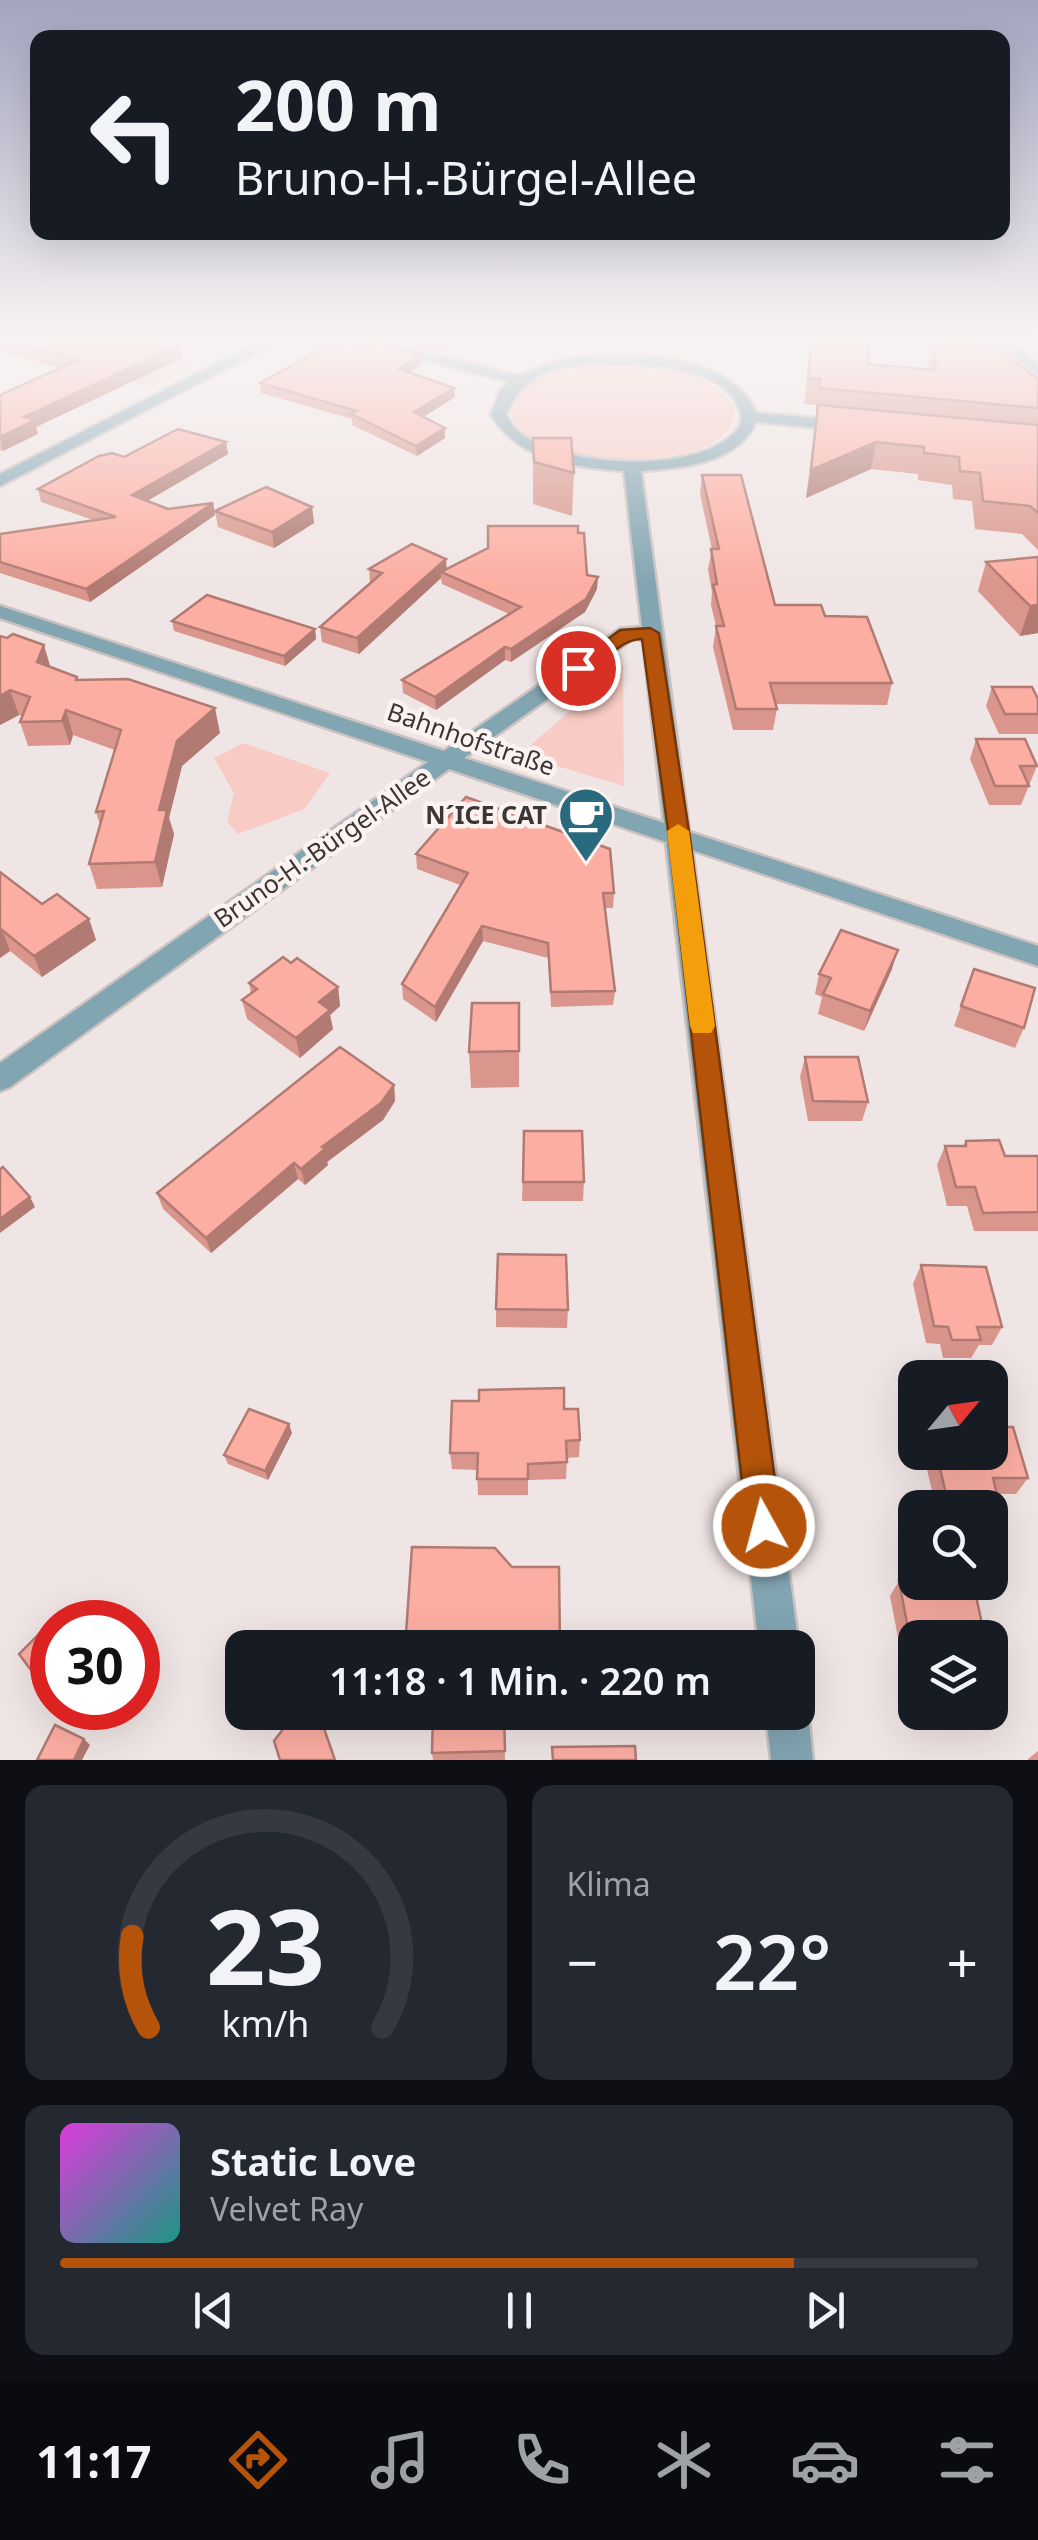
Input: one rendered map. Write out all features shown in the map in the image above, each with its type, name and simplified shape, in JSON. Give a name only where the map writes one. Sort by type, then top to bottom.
[{"type":"street","points":[[0,482],[119,420]]},
{"type":"street","points":[[503,420],[520,441],[568,460],[632,468],[688,462],[710,455],[737,440],[748,420]]},
{"type":"street","points":[[784,420],[868,428]]},
{"type":"street","points":[[632,468],[777,1630]]},
{"type":"street","name":"Bahnhofstraße","points":[[0,612],[1038,956]]},
{"type":"street","name":"Bruno-H.-Bürgel-Allee","points":[[0,1079],[166,956],[627,634],[650,633]]},
{"type":"street","points":[[789,1730],[792,1760]]},
{"type":"shaded area","points":[[514,420],[733,420],[714,442],[690,452],[648,458],[565,453],[541,445],[523,433]]},
{"type":"shaded area","points":[[623,665],[624,786],[524,756],[523,752]]},
{"type":"shaded area","points":[[243,743],[330,773],[304,809],[238,834],[227,822],[234,793],[214,758]]},
{"type":"building","points":[[0,420],[35,420],[0,437]]},
{"type":"building","points":[[363,420],[430,420],[445,428],[416,446]]},
{"type":"building","points":[[816,420],[984,420],[1038,425],[1038,513],[1030,506],[983,501],[980,473],[960,471],[959,457],[924,453],[924,447],[876,442],[811,470]]},
{"type":"building","points":[[178,429],[226,442],[132,495],[168,509],[213,503],[86,589],[0,562],[0,534],[116,517],[38,489],[99,456],[112,453],[124,457]]},
{"type":"building","points":[[533,438],[571,438],[574,473],[534,462]]},
{"type":"building","points":[[702,475],[741,475],[775,605],[821,605],[825,616],[867,617],[892,683],[770,683],[777,709],[736,709],[716,626],[724,626],[713,585],[717,584],[711,549],[719,549]]},
{"type":"building","points":[[266,487],[312,507],[272,532],[215,511]]},
{"type":"building","points":[[488,526],[578,526],[578,533],[584,533],[587,575],[598,577],[586,599],[511,649],[505,647],[435,697],[402,680],[521,607],[441,572],[488,548]]},
{"type":"building","points":[[412,544],[446,559],[357,638],[320,627],[382,573],[369,569]]},
{"type":"building","points":[[1038,557],[1038,605],[1030,606],[986,562]]},
{"type":"building","points":[[207,595],[315,629],[284,656],[172,621]]},
{"type":"building","points":[[13,634],[44,645],[37,662],[77,677],[76,680],[128,679],[215,708],[177,741],[159,810],[167,810],[155,862],[89,864],[104,811],[96,812],[121,730],[66,710],[62,721],[20,722],[30,697],[10,690],[0,696],[0,636],[7,638]]},
{"type":"building","points":[[992,687],[1032,687],[1038,699],[1038,714],[1005,714]]},
{"type":"building","points":[[976,739],[1025,739],[1037,766],[1020,766],[1029,786],[995,786]]},
{"type":"building","points":[[466,797],[610,849],[614,893],[603,893],[615,991],[551,992],[548,943],[482,926],[435,1007],[402,984],[468,873],[416,854]]},
{"type":"building","points":[[0,872],[42,904],[57,894],[89,919],[34,956],[0,931]]},
{"type":"building","points":[[841,930],[898,950],[870,1011],[823,994],[831,978],[819,974]]},
{"type":"building","points":[[283,957],[291,963],[297,958],[338,987],[319,1002],[330,1010],[296,1038],[242,1000],[257,989],[249,983]]},
{"type":"building","points":[[974,969],[1035,988],[1024,1028],[961,1006]]},
{"type":"building","points":[[472,1003],[519,1003],[519,1051],[469,1052]]},
{"type":"building","points":[[340,1047],[394,1085],[381,1103],[322,1147],[325,1149],[301,1169],[294,1163],[206,1238],[157,1193]]},
{"type":"building","points":[[805,1057],[858,1057],[868,1102],[813,1101]]},
{"type":"building","points":[[524,1131],[582,1131],[584,1182],[523,1182]]},
{"type":"building","points":[[999,1140],[1005,1156],[1038,1156],[1038,1212],[983,1213],[975,1187],[956,1187],[945,1146]]},
{"type":"building","points":[[3,1167],[30,1197],[0,1219],[0,1169]]},
{"type":"building","points":[[498,1254],[566,1255],[568,1310],[496,1309]]},
{"type":"building","points":[[921,1265],[986,1267],[1002,1327],[977,1327],[981,1340],[952,1340],[948,1327],[934,1326]]},
{"type":"building","points":[[564,1388],[564,1409],[578,1409],[580,1440],[566,1441],[567,1462],[528,1464],[528,1479],[477,1479],[478,1453],[450,1453],[452,1401],[479,1401],[479,1390]]},
{"type":"building","points":[[249,1409],[289,1424],[265,1471],[224,1455]]},
{"type":"building","points":[[1008,1427],[1013,1427],[1028,1478],[993,1478],[996,1490],[945,1490],[940,1470],[1008,1470]]},
{"type":"building","points":[[412,1547],[495,1548],[512,1567],[559,1567],[560,1630],[406,1630]]},
{"type":"building","points":[[903,1600],[977,1600],[981,1620],[906,1620]]},
{"type":"building","points":[[30,1643],[30,1669],[19,1654]]},
{"type":"building","points":[[52,1730],[65,1730],[84,1739],[74,1760],[37,1760]]},
{"type":"building","points":[[282,1730],[325,1730],[335,1760],[280,1760],[274,1741]]},
{"type":"building","points":[[433,1730],[504,1730],[505,1751],[432,1753]]},
{"type":"building","points":[[635,1746],[636,1760],[553,1760],[552,1747]]},
{"type":"slow traffic","points":[[678,831],[702,1026]]},
{"type":"place","name":"N´ICE CAT","points":[[586,864]]},
{"type":"route","points":[[578,668],[627,634],[650,633],[680,838],[764,1526]]}]
